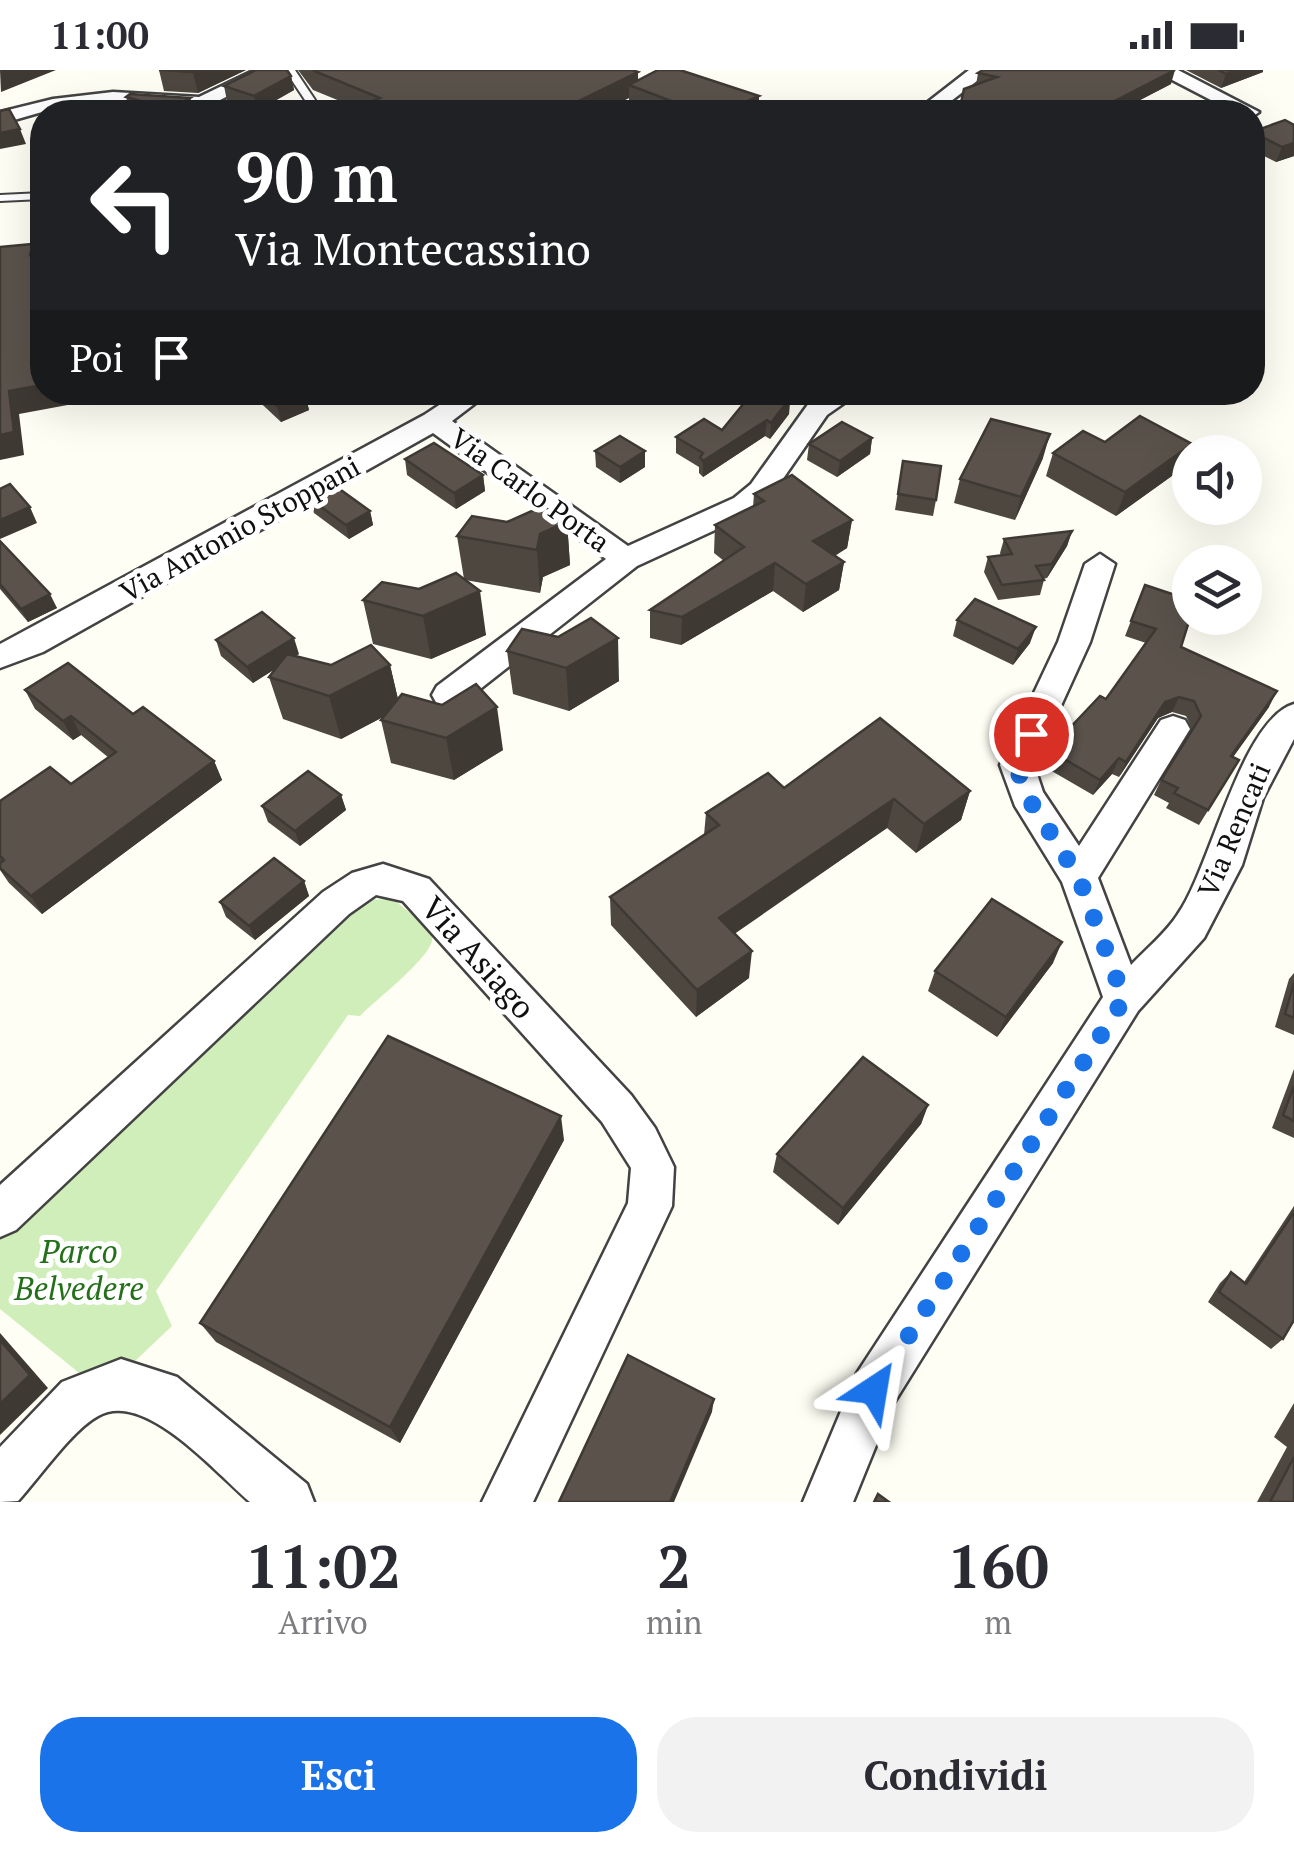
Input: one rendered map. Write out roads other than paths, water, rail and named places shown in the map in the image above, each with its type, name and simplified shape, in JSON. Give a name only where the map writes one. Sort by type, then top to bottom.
[{"type":"street","points":[[208,100],[270,70]]},
{"type":"street","points":[[940,100],[981,70]]},
{"type":"street","points":[[1163,70],[1223,100]]},
{"type":"street","points":[[96,100],[149,100]]},
{"type":"street","points":[[0,118],[30,111]]},
{"type":"street","name":"Via Antonio Stoppani","points":[[0,656],[32,644],[434,422],[458,405]]},
{"type":"street","name":"Via Carlo Porta","points":[[450,695],[626,559],[744,505],[761,490],[825,405]]},
{"type":"street","name":"Via Carlo Porta","points":[[434,422],[626,559]]},
{"type":"street","points":[[1100,564],[1074,642],[1016,765],[1027,796],[1079,878],[1124,999]]},
{"type":"street","points":[[0,637],[32,644]]},
{"type":"street","name":"Via Rencati","points":[[828,1502],[874,1390],[1124,999],[1190,927],[1224,865],[1245,798],[1274,740],[1294,716]]},
{"type":"street","points":[[1079,878],[1174,729]]},
{"type":"street","name":"Via Asiago","points":[[0,1215],[364,881],[392,878],[416,890],[592,1082],[636,1134],[653,1168],[650,1206],[506,1502]]},
{"type":"street","points":[[0,1483],[79,1399],[121,1383],[160,1394],[288,1502]]},
{"type":"lane","points":[[290,70],[310,100]]},
{"type":"lane","points":[[0,198],[30,197]]},
{"type":"park label","name":"Parco Belvedere","points":[[79,1270]]}]
